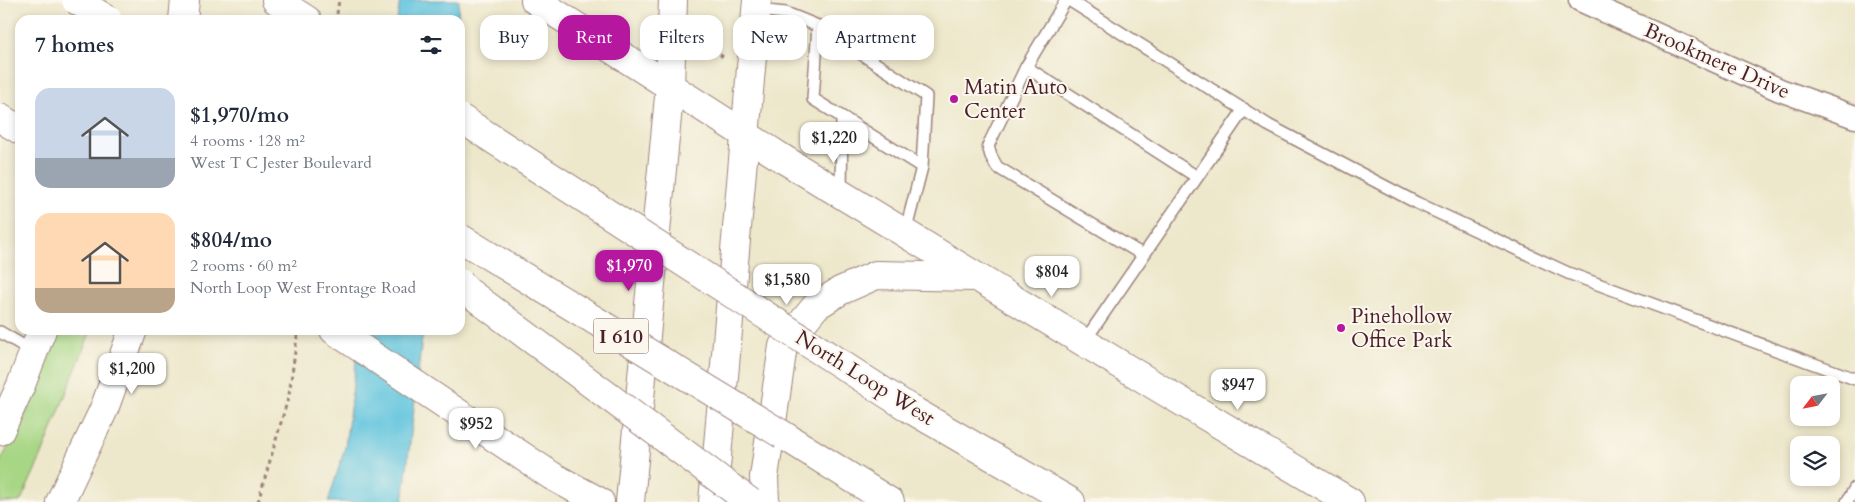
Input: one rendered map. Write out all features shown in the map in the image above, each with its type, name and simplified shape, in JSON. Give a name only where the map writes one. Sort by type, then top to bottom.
[{"type":"main road","points":[[76,0],[100,15]]},
{"type":"main road","points":[[102,15],[104,0]]},
{"type":"main road","points":[[184,15],[185,0]]},
{"type":"main road","points":[[276,0],[300,15]]},
{"type":"main road","points":[[630,502],[670,86],[673,0]]},
{"type":"main road","points":[[543,5],[744,134],[1350,502]]},
{"type":"main road","points":[[713,502],[744,134],[757,5]]},
{"type":"main road","points":[[0,118],[15,127]]},
{"type":"main road","name":"North Loop West","points":[[465,121],[912,410],[1071,502]]},
{"type":"main road","name":"I 610","points":[[465,241],[890,502]]},
{"type":"main road","points":[[765,502],[764,477],[783,346],[816,306],[840,291],[876,276],[977,277]]},
{"type":"main road","points":[[465,288],[750,502]]},
{"type":"main road","points":[[60,502],[104,409],[131,335]]},
{"type":"main road","points":[[341,335],[552,476],[600,502]]},
{"type":"main road","points":[[0,431],[10,413],[38,341]]},
{"type":"street","name":"Brookmere Drive","points":[[1580,0],[1780,90],[1855,118]]},
{"type":"lane","points":[[1144,255],[998,167],[991,156],[988,146],[1026,67],[1068,0],[1268,125],[1417,203],[1568,273],[1855,378]]},
{"type":"lane","points":[[757,5],[786,13],[817,26]]},
{"type":"lane","points":[[817,41],[813,99],[922,167]]},
{"type":"lane","points":[[870,60],[926,96],[922,167],[905,233]]},
{"type":"lane","points":[[1026,67],[1197,177]]},
{"type":"lane","points":[[1084,342],[1244,109]]},
{"type":"lane","points":[[841,193],[842,117]]},
{"type":"lane","points":[[0,332],[38,341]]},
{"type":"lane","points":[[1847,502],[1855,488]]},
{"type":"path","points":[[337,15],[339,0]]},
{"type":"path","points":[[723,56],[728,60]]},
{"type":"path","points":[[258,502],[289,395],[297,335]]},
{"type":"green space","points":[[59,335],[89,335],[41,457],[20,502],[0,502],[0,462],[24,419]]},
{"type":"water","points":[[400,0],[459,0],[458,15],[398,15]]},
{"type":"water","points":[[359,335],[422,335],[403,502],[328,502],[345,448]]},
{"type":"place","name":"Matin Auto Center","points":[[954,99]]},
{"type":"place","name":"Pinehollow Office Park","points":[[1341,328]]}]
